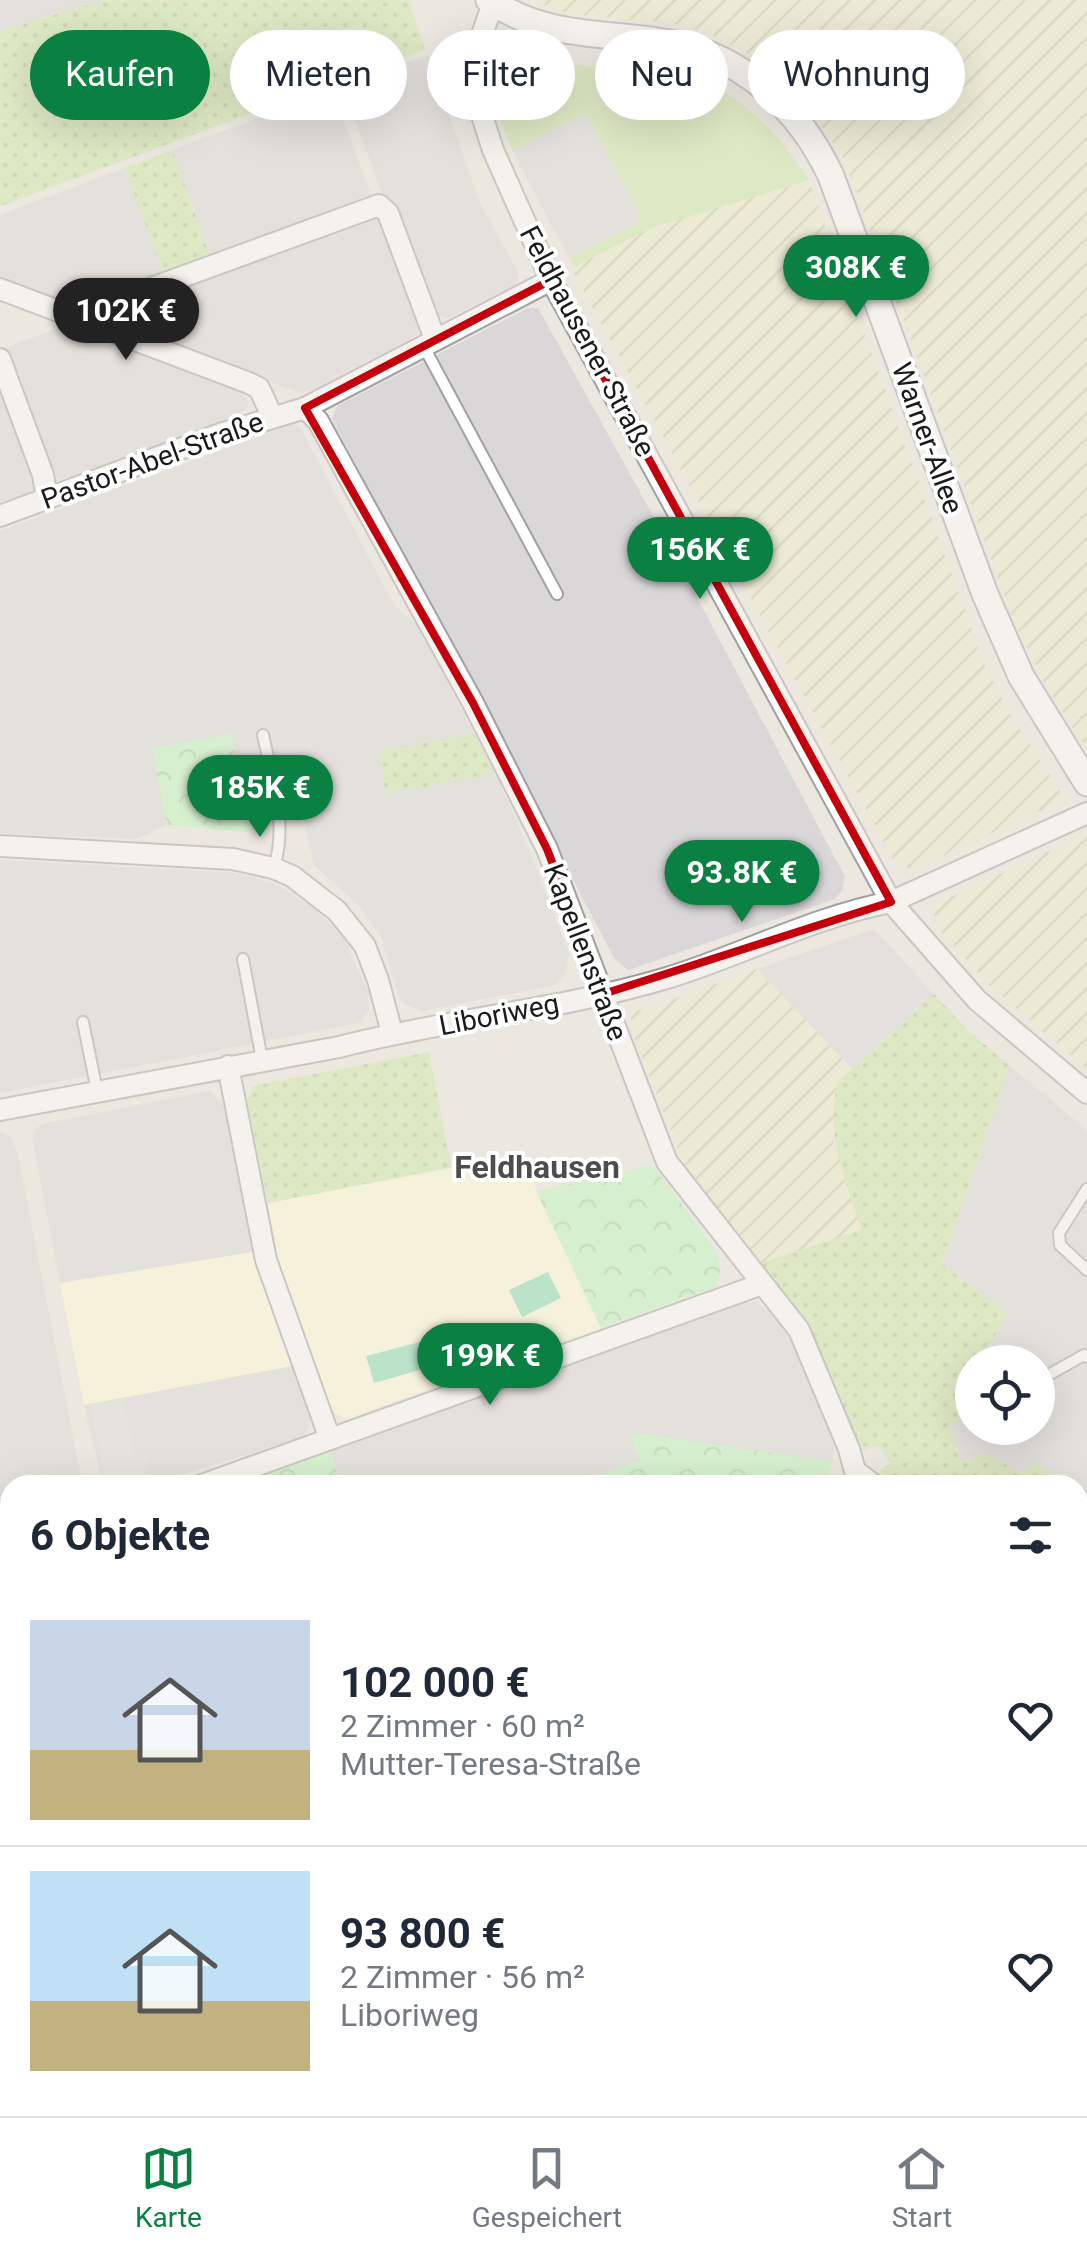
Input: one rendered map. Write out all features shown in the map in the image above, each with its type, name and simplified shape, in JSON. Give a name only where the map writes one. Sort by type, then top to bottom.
[{"type":"street","name":"Feldhausener Straße","points":[[491,2],[474,58],[478,103],[492,150],[551,280],[891,902],[977,1000],[1087,1093]]},
{"type":"street","name":"Warner-Allee","points":[[491,2],[550,29],[587,36],[662,41],[701,51],[746,75],[788,108],[811,138],[831,176],[1006,644],[1021,676],[1087,783]]},
{"type":"street","points":[[75,316],[379,204],[388,213],[429,342]]},
{"type":"street","name":"Pastor-Abel-Straße","points":[[0,516],[272,416],[305,408],[551,280]]},
{"type":"street","points":[[0,289],[249,382],[259,388],[272,416]]},
{"type":"street","points":[[0,359],[43,475],[47,499]]},
{"type":"street","name":"Kapellenstraße","points":[[305,408],[318,421],[482,720],[547,849],[667,1162],[784,1307],[798,1330],[850,1449],[850,1475]]},
{"type":"street","name":"Liboriweg","points":[[0,1110],[338,1047],[667,978],[856,909],[891,902],[1087,813]]},
{"type":"street","points":[[0,846],[233,859],[273,868],[310,888],[337,911],[365,946],[392,1033]]},
{"type":"street","points":[[228,1066],[266,1260],[330,1439]]},
{"type":"street","points":[[230,1475],[762,1284]]},
{"type":"lane","points":[[429,342],[556,594]]},
{"type":"lane","points":[[263,734],[280,817],[279,850],[273,868]]},
{"type":"lane","points":[[243,959],[262,1060]]},
{"type":"lane","points":[[84,1022],[97,1091]]},
{"type":"lane","points":[[1087,1189],[1059,1233],[1060,1244],[1087,1270]]},
{"type":"lane","points":[[1055,1370],[1084,1355],[1087,1357]]},
{"type":"highlighted area","points":[[551,280],[891,902],[603,994],[547,849],[473,703],[305,408]]},
{"type":"shaded area","points":[[0,0],[105,0],[0,31]]},
{"type":"shaded area","points":[[427,55],[427,120],[451,120],[480,203],[518,272],[517,284],[446,319],[433,313],[391,201],[382,194],[355,120],[407,120],[407,63]]},
{"type":"shaded area","points":[[586,112],[643,221],[569,258],[512,150]]},
{"type":"shaded area","points":[[252,120],[344,120],[371,195],[210,255],[172,150]]},
{"type":"shaded area","points":[[125,168],[163,273],[74,306],[0,280],[0,215]]},
{"type":"shaded area","points":[[376,216],[382,221],[419,329],[415,336],[310,391],[297,392],[130,329],[121,320],[124,306]]},
{"type":"shaded area","points":[[528,308],[538,308],[845,877],[835,899],[628,970],[614,958],[332,419],[337,406]]},
{"type":"shaded area","points":[[69,324],[243,390],[249,405],[239,416],[70,478],[58,479],[51,474],[5,348]]},
{"type":"shaded area","points":[[0,382],[36,480],[28,494],[0,504]]},
{"type":"shaded area","points":[[294,424],[301,429],[394,605],[417,625],[496,775],[569,954],[566,973],[555,985],[422,1011],[406,1005],[398,995],[381,937],[358,905],[314,865],[301,806],[246,815],[231,735],[153,748],[167,825],[136,839],[0,833],[0,531]]},
{"type":"shaded area","points":[[0,860],[238,873],[275,884],[313,907],[344,939],[368,992],[369,1010],[359,1023],[0,1093]]},
{"type":"shaded area","points":[[874,929],[934,994],[852,1069],[757,969]]},
{"type":"shaded area","points":[[1010,1066],[1087,1130],[1087,1475],[1054,1475],[1034,1462],[1023,1474],[988,1454],[962,1462],[957,1445],[1055,1445],[1055,1345],[991,1345],[942,1265]]},
{"type":"shaded area","points":[[209,1091],[224,1103],[253,1252],[60,1283],[34,1131],[42,1124]]},
{"type":"shaded area","points":[[0,1132],[11,1138],[18,1155],[80,1475],[0,1475]]},
{"type":"shaded area","points":[[521,1155],[601,1328],[347,1419],[332,1412],[280,1266],[268,1203]]},
{"type":"shaded area","points":[[253,1252],[292,1366],[84,1405],[60,1283]]},
{"type":"shaded area","points":[[756,1302],[781,1319],[834,1446],[833,1462],[630,1433],[641,1460],[598,1475],[338,1475],[329,1449],[741,1303]]},
{"type":"shaded area","points":[[292,1366],[311,1421],[305,1436],[181,1475],[101,1475],[84,1405]]},
{"type":"shaded area","points":[[123,1399],[134,1455],[148,1453],[151,1475],[104,1475],[91,1405]]},
{"type":"green space","points":[[105,0],[408,0],[425,49],[407,56],[407,30],[230,30],[233,120],[0,206],[0,31]]},
{"type":"green space","points":[[531,0],[1087,0],[1087,750],[1044,683],[1015,623],[844,159],[817,120],[965,120],[965,30],[748,30],[748,53],[728,43],[728,30],[570,14]]},
{"type":"green space","points":[[575,64],[595,66],[595,120],[728,120],[728,95],[748,109],[748,120],[760,120],[809,180],[651,228],[574,267],[569,258],[642,220],[586,113],[575,118]]},
{"type":"green space","points":[[500,120],[572,120],[512,150]]},
{"type":"green space","points":[[172,150],[210,255],[163,273],[125,168]]},
{"type":"green space","points":[[809,180],[984,663],[1007,709],[1065,799],[912,870],[894,861],[571,268],[651,228]]},
{"type":"green space","points":[[231,734],[250,832],[167,825],[152,748]]},
{"type":"green space","points":[[474,734],[494,773],[386,794],[379,751]]},
{"type":"green space","points":[[1087,836],[1087,1069],[989,985],[938,928],[933,910],[936,904]]},
{"type":"green space","points":[[757,969],[852,1069],[838,1082],[832,1136],[862,1230],[761,1263],[686,1170],[631,1028],[631,1011]]},
{"type":"green space","points":[[934,994],[1010,1066],[942,1264],[1008,1313],[991,1345],[955,1345],[955,1423],[950,1425],[962,1462],[988,1454],[1023,1474],[1034,1461],[1054,1475],[884,1475],[879,1471],[890,1463],[878,1446],[861,1451],[813,1335],[761,1263],[862,1230],[835,1138],[838,1082]]},
{"type":"green space","points":[[429,1052],[451,1167],[268,1203],[247,1100],[253,1086]]},
{"type":"green space","points":[[653,1165],[716,1251],[719,1278],[715,1287],[601,1328],[536,1191]]},
{"type":"green space","points":[[548,1272],[561,1298],[522,1317],[509,1290]]},
{"type":"green space","points":[[507,1329],[517,1338],[513,1348],[462,1366],[454,1357],[453,1346]]},
{"type":"green space","points":[[420,1342],[427,1368],[374,1383],[366,1356]]},
{"type":"green space","points":[[629,1432],[833,1462],[828,1475],[598,1475],[640,1460]]},
{"type":"green space","points":[[329,1449],[338,1475],[264,1475],[263,1472]]},
{"type":"district","name":"Feldhausen","points":[[537,1167]]}]
